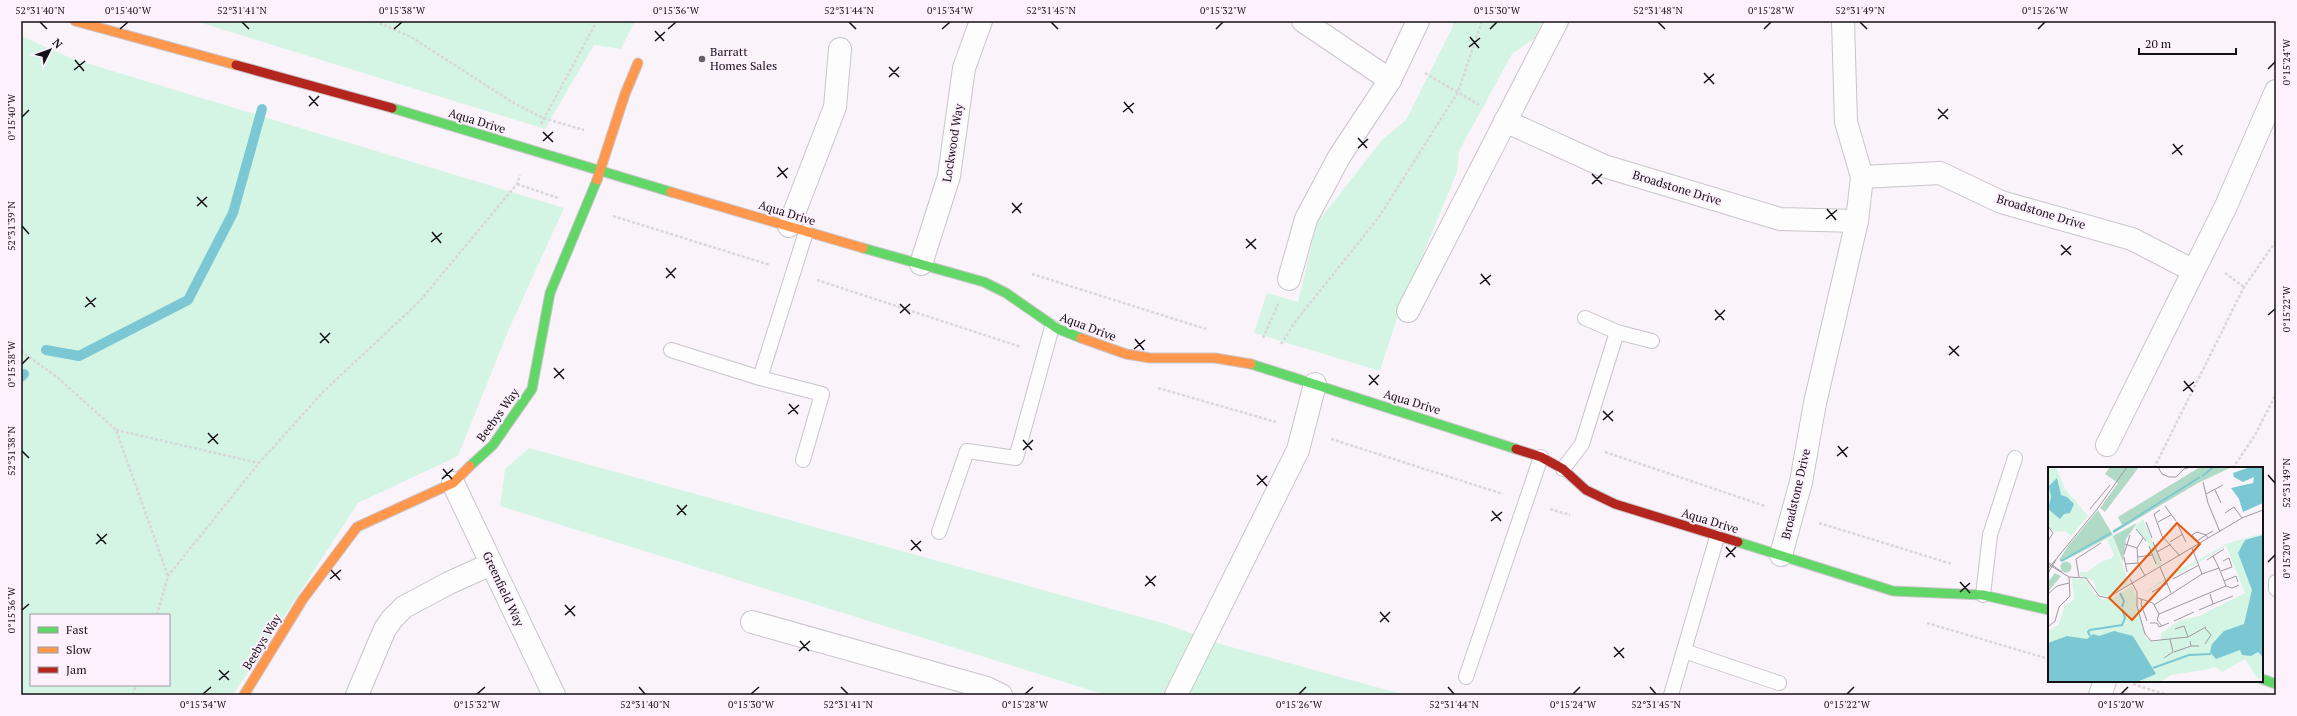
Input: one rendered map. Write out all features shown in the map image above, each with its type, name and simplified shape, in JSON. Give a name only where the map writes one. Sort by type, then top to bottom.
[{"type":"street","name":"Aqua Drive","points":[[75,21],[106,26],[454,125],[601,171],[984,282],[1006,293],[1052,327],[1098,345],[1150,358],[1214,358],[1252,364],[1541,456],[1563,469],[1586,490],[1610,501],[1718,537],[1781,555],[1893,591],[1910,593],[1983,595],[2048,610]]},
{"type":"street","name":"Lockwood Way","points":[[921,264],[949,176],[964,68],[981,21]]},
{"type":"street","points":[[1303,21],[1390,80]]},
{"type":"street","points":[[1289,280],[1306,219],[1339,157],[1390,80],[1418,21]]},
{"type":"street","points":[[1408,311],[1557,21]]},
{"type":"street","name":"Broadstone Drive","points":[[1781,555],[1801,482],[1815,403],[1857,221],[1862,177],[1846,122],[1843,21]]},
{"type":"street","points":[[797,229],[835,107],[840,49]]},
{"type":"street","name":"Beebys Way","points":[[244,695],[302,599],[357,527],[453,483],[493,445],[532,389],[550,292],[601,171],[625,94],[638,63]]},
{"type":"street","points":[[2106,445],[2192,270],[2226,206],[2276,91]]},
{"type":"street","name":"Broadstone Drive","points":[[1505,120],[1604,166],[1780,220],[1857,221]]},
{"type":"street","name":"Broadstone Drive","points":[[1862,177],[1940,173],[2001,202],[2132,239],[2192,270]]},
{"type":"street","points":[[1176,695],[1298,450],[1315,384]]},
{"type":"street","name":"Greenfield Way","points":[[453,483],[554,695]]},
{"type":"street","points":[[358,695],[385,629],[392,619],[404,607],[449,583],[491,564]]},
{"type":"street","points":[[752,622],[987,688],[1001,695]]},
{"type":"street","points":[[2263,679],[2276,684]]},
{"type":"street","points":[[2100,695],[2106,682]]},
{"type":"lane","points":[[760,378],[797,229]]},
{"type":"lane","points":[[1585,318],[1617,332],[1652,341]]},
{"type":"lane","points":[[939,532],[967,451],[1016,458],[1052,327]]},
{"type":"lane","points":[[1563,469],[1582,444],[1617,332]]},
{"type":"lane","points":[[671,350],[760,378],[822,394],[803,460]]},
{"type":"lane","points":[[1466,677],[1541,456]]},
{"type":"lane","points":[[1983,595],[1990,535],[2015,458]]},
{"type":"lane","points":[[1671,695],[1718,537]]},
{"type":"lane","points":[[2276,582],[2276,589]]},
{"type":"lane","points":[[1684,651],[1779,683]]},
{"type":"path","points":[[375,21],[410,37],[512,102],[543,118]]},
{"type":"path","points":[[157,614],[168,576],[259,463],[324,391],[419,302],[517,184],[543,118],[597,21]]},
{"type":"path","points":[[1278,349],[1295,322],[1379,217],[1458,92],[1482,21]]},
{"type":"path","points":[[1400,59],[1505,120]]},
{"type":"path","points":[[2154,467],[2244,287],[2276,241]]},
{"type":"path","points":[[1252,364],[1289,280]]},
{"type":"path","points":[[21,351],[57,377],[116,430],[168,576]]},
{"type":"path","points":[[2233,467],[2254,434],[2276,394]]},
{"type":"path","points":[[116,430],[259,463]]},
{"type":"path","points":[[2130,683],[2167,695]]},
{"type":"green space","points":[[195,21],[635,21],[621,49],[594,45],[545,129]]},
{"type":"green space","points":[[1453,21],[1543,21],[1534,39],[1512,54],[1459,151],[1457,172],[1397,318],[1380,371],[1254,333],[1267,293],[1298,302],[1317,223],[1382,140],[1406,120],[1453,26]]},
{"type":"green space","points":[[21,36],[73,59],[564,208],[509,329],[458,456],[358,503],[233,695],[21,695]]},
{"type":"green space","points":[[529,448],[1166,624],[1217,643],[1405,695],[1106,695],[500,506],[505,469]]},
{"type":"waterway","points":[[46,350],[79,356],[188,300],[233,213],[262,109]]},
{"type":"waterway","points":[[21,377],[24,374]]},
{"type":"traffic: fast","points":[[392,108],[671,192]]},
{"type":"traffic: fast","points":[[470,466],[493,445],[532,389],[550,293],[597,180]]},
{"type":"traffic: fast","points":[[863,248],[984,282],[1006,293],[1058,329],[1081,338]]},
{"type":"traffic: fast","points":[[1251,364],[1516,449]]},
{"type":"traffic: fast","points":[[1738,542],[1893,591],[1983,595],[2048,610]]},
{"type":"traffic: fast","points":[[2263,679],[2276,684]]},
{"type":"traffic: slow","points":[[75,21],[236,65]]},
{"type":"traffic: slow","points":[[597,180],[625,94],[638,63]]},
{"type":"traffic: slow","points":[[671,192],[863,248]]},
{"type":"traffic: slow","points":[[1081,338],[1126,354],[1150,358],[1215,358],[1251,364]]},
{"type":"traffic: slow","points":[[244,695],[303,599],[357,527],[453,483],[470,466]]},
{"type":"traffic: jam","points":[[236,65],[392,108]]},
{"type":"traffic: jam","points":[[1516,449],[1541,457],[1563,469],[1586,490],[1615,504],[1738,542]]},
{"type":"place","name":"Barratt Homes Sales","points":[[702,59]]}]
